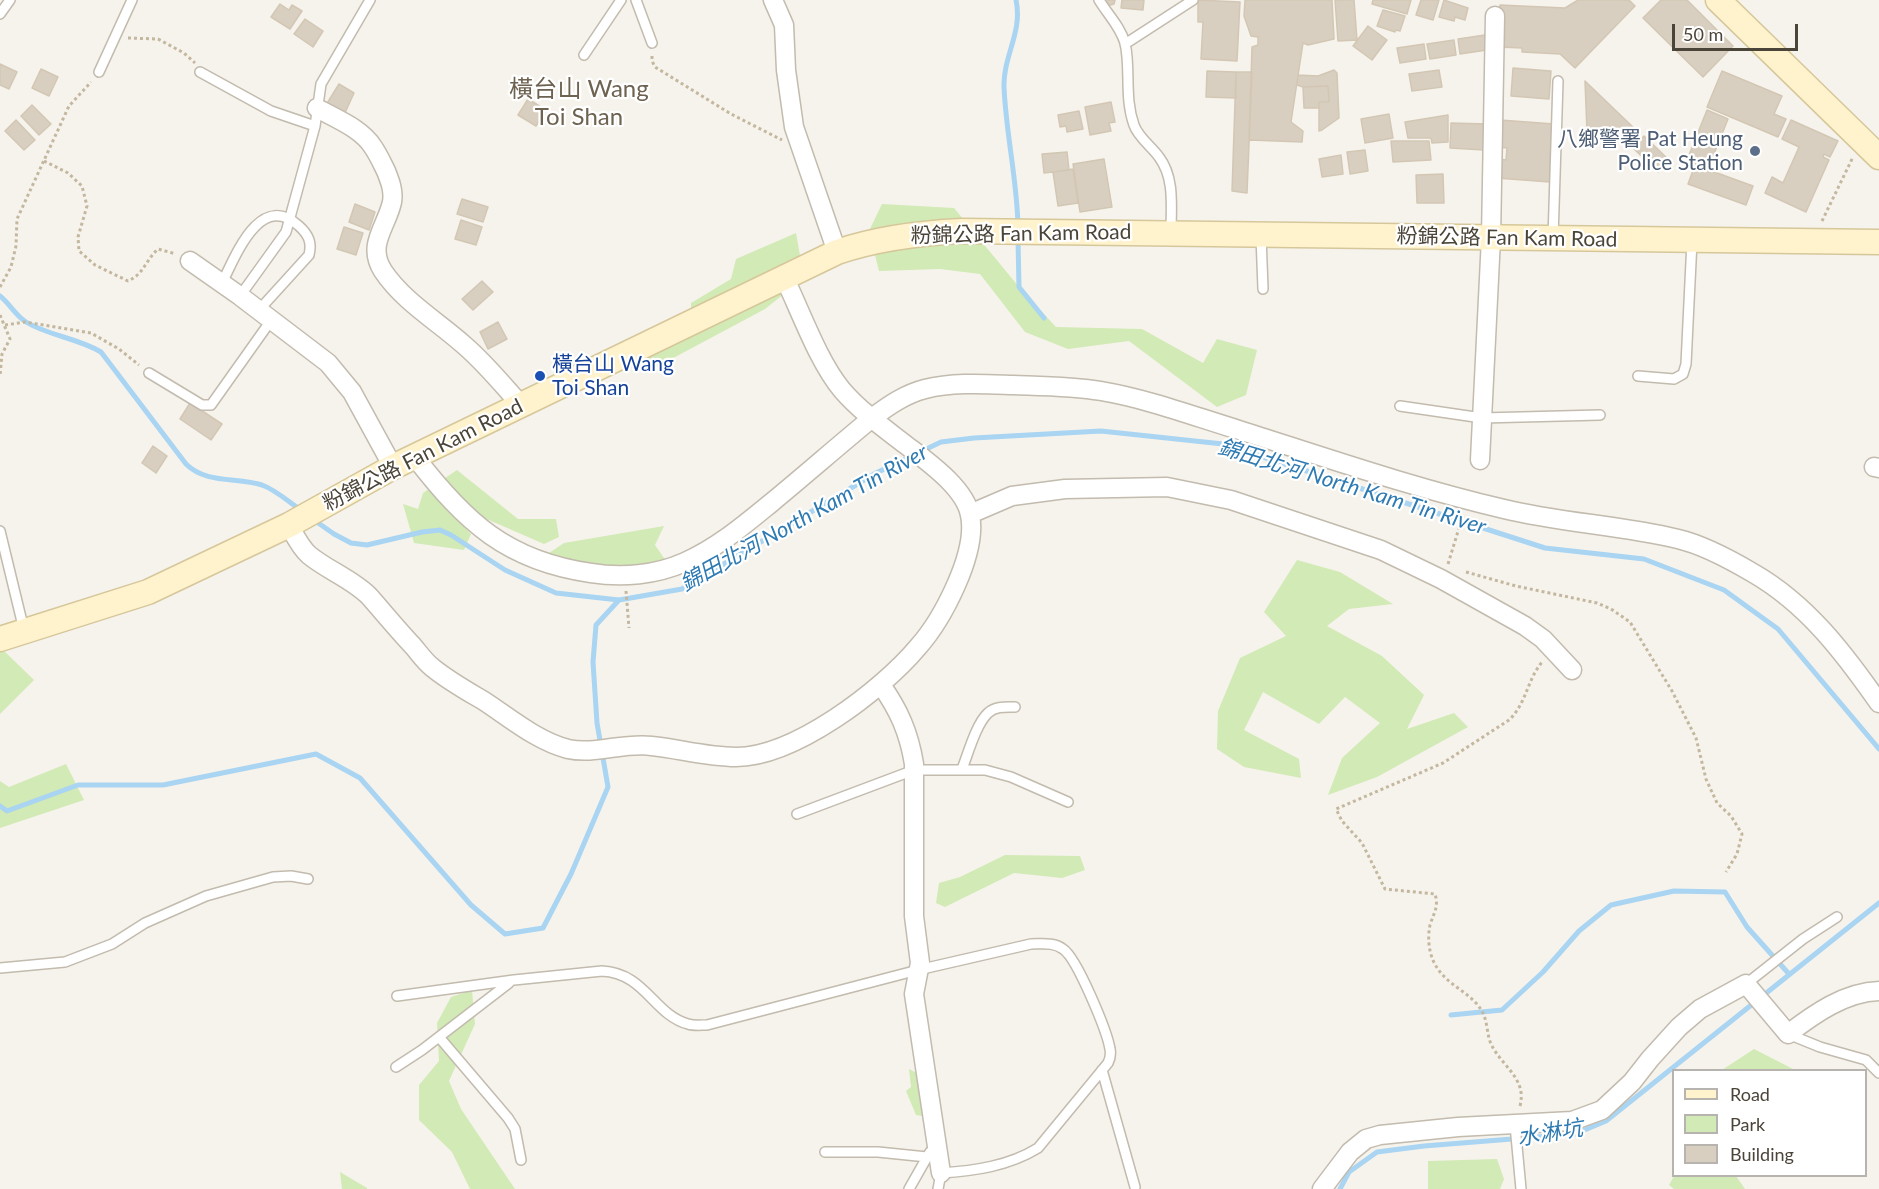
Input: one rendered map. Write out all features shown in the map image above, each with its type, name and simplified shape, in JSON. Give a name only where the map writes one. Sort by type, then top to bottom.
[{"type":"main road","points":[[1724,2],[1879,158]]},
{"type":"main road","name":"粉錦公路 Fan Kam Road","points":[[0,639],[148,592],[289,525],[393,467],[520,404],[784,277],[837,252],[891,238],[940,232],[1171,232],[1879,242]]},
{"type":"street","points":[[773,0],[784,25],[789,101],[800,147],[837,252]]},
{"type":"street","points":[[1480,460],[1491,238],[1495,16]]},
{"type":"street","points":[[316,117],[359,131],[373,146],[391,181],[393,201],[376,244],[377,257],[382,269],[393,284],[416,306],[465,346],[496,376],[520,404]]},
{"type":"street","points":[[190,261],[328,363],[352,392],[393,467]]},
{"type":"street","points":[[289,525],[298,542],[309,554],[365,593],[432,667],[542,739],[569,749],[594,750],[625,746],[651,746],[717,756],[758,755],[789,745],[856,704],[881,685],[928,636],[950,599],[961,572],[970,541],[970,514],[956,489],[934,467],[872,418],[842,389],[832,376],[784,277]]},
{"type":"street","points":[[415,457],[456,506],[499,542],[521,554],[570,570],[626,576],[683,563],[709,550],[759,513],[872,418],[888,406],[915,392],[973,383],[1090,389],[1148,402],[1425,489],[1504,509],[1680,540],[1713,552],[1754,573],[1784,594],[1825,632],[1844,654],[1879,703]]},
{"type":"street","points":[[970,514],[1012,496],[1065,489],[1167,487],[1231,500],[1380,550],[1441,579],[1525,626],[1543,639],[1572,670]]},
{"type":"street","points":[[881,685],[894,702],[904,722],[914,770],[914,916],[920,952],[914,994],[932,1150],[939,1181]]},
{"type":"street","points":[[1322,1189],[1350,1152],[1366,1140],[1380,1134],[1572,1121],[1602,1110],[1632,1082],[1650,1059],[1693,1015],[1746,984],[1788,1034],[1832,1005],[1864,993],[1879,991]]},
{"type":"lane","points":[[0,14],[10,0]]},
{"type":"lane","points":[[99,72],[132,0]]},
{"type":"lane","points":[[240,296],[286,232],[316,117],[321,84],[370,0]]},
{"type":"lane","points":[[584,55],[621,0]]},
{"type":"lane","points":[[636,0],[652,43]]},
{"type":"lane","points":[[1099,0],[1119,26],[1125,45],[1131,114],[1136,130],[1166,169],[1171,186],[1171,232]]},
{"type":"lane","points":[[1125,45],[1192,0]]},
{"type":"lane","points":[[200,72],[271,111],[316,117]]},
{"type":"lane","points":[[1553,239],[1558,81]]},
{"type":"lane","points":[[149,373],[202,405],[211,405],[265,315],[309,255],[311,245],[309,238],[299,226],[282,215],[274,215],[260,222],[243,242],[222,283]]},
{"type":"lane","points":[[1261,233],[1263,289]]},
{"type":"lane","points":[[1638,376],[1674,379],[1683,374],[1686,364],[1692,240]]},
{"type":"lane","points":[[1400,406],[1482,418],[1600,415]]},
{"type":"lane","points":[[0,531],[25,632]]},
{"type":"lane","points":[[962,769],[981,722],[987,713],[994,709],[1015,707]]},
{"type":"lane","points":[[798,814],[914,770],[985,770],[1011,777],[1068,802]]},
{"type":"lane","points":[[0,968],[11,969],[65,962],[112,944],[145,922],[206,896],[273,877],[291,876],[308,879]]},
{"type":"lane","points":[[1746,984],[1766,971],[1803,939],[1837,917]]},
{"type":"lane","points":[[397,996],[514,980],[614,972],[631,979],[674,1017],[686,1024],[707,1025],[918,970],[1031,944],[1046,944],[1064,949],[1086,983],[1110,1049],[1110,1058],[1038,1148],[990,1167],[939,1181]]},
{"type":"lane","points":[[396,1067],[514,980]]},
{"type":"lane","points":[[1788,1034],[1820,1047],[1866,1060],[1879,1073]]},
{"type":"lane","points":[[439,1036],[508,1118],[515,1129],[521,1160]]},
{"type":"lane","points":[[1102,1070],[1136,1187]]},
{"type":"lane","points":[[1515,1125],[1521,1189]]},
{"type":"lane","points":[[825,1152],[932,1150]]},
{"type":"lane","points":[[909,1189],[932,1150]]},
{"type":"path","points":[[117,33],[131,39],[158,39],[184,53],[195,62],[200,72]]},
{"type":"path","points":[[652,43],[652,61],[655,67],[766,134],[800,147]]},
{"type":"path","points":[[0,287],[6,280],[11,267],[16,246],[17,219],[69,106],[99,72]]},
{"type":"path","points":[[1821,223],[1856,150]]},
{"type":"path","points":[[44,161],[68,173],[82,186],[87,206],[78,237],[79,251],[94,265],[128,281],[138,277],[149,257],[158,249],[190,261]]},
{"type":"path","points":[[0,315],[10,339],[3,354],[0,376]]},
{"type":"path","points":[[5,325],[25,322],[91,333],[119,349],[149,373]]},
{"type":"path","points":[[1448,565],[1465,509]]},
{"type":"path","points":[[1458,569],[1516,586],[1597,603],[1630,622],[1672,691],[1695,738],[1707,779],[1717,802],[1731,816],[1742,834],[1737,854],[1726,872]]},
{"type":"path","points":[[626,586],[629,628]]},
{"type":"path","points":[[1515,1125],[1523,1095],[1515,1076],[1491,1045],[1487,1022],[1477,1005],[1437,969],[1429,947],[1430,927],[1437,903],[1435,894],[1385,889],[1362,843],[1342,821],[1336,809],[1443,763],[1509,720],[1523,702],[1537,668],[1553,649]]},
{"type":"green space","points":[[882,204],[954,208],[1019,287],[1056,327],[1142,329],[1203,363],[1217,339],[1257,350],[1246,395],[1217,407],[1129,341],[1068,349],[1025,332],[980,274],[940,269],[879,271],[869,231]]},
{"type":"green space","points":[[796,233],[804,278],[765,309],[647,372],[644,358],[691,335],[691,303],[731,279],[736,259]]},
{"type":"green space","points":[[457,470],[518,519],[556,519],[559,537],[544,544],[482,517],[454,516],[471,534],[464,550],[414,543],[403,504],[418,509],[423,493]]},
{"type":"green space","points":[[664,526],[655,545],[666,561],[631,566],[572,565],[549,553],[564,543]]},
{"type":"green space","points":[[1297,560],[1340,572],[1393,604],[1349,609],[1327,626],[1382,656],[1424,695],[1407,729],[1454,713],[1468,727],[1377,777],[1328,795],[1342,758],[1380,723],[1345,697],[1319,724],[1263,692],[1244,730],[1299,759],[1301,778],[1244,767],[1217,749],[1218,711],[1240,658],[1286,636],[1264,612]]},
{"type":"green space","points":[[0,647],[34,680],[0,714]]},
{"type":"green space","points":[[66,764],[84,800],[0,828],[0,781],[9,787]]},
{"type":"green space","points":[[1005,855],[1080,856],[1085,870],[1062,878],[1014,873],[945,907],[936,903],[939,883],[960,877]]},
{"type":"green space","points":[[472,990],[475,1024],[449,1081],[461,1109],[515,1189],[470,1189],[452,1152],[419,1120],[419,1085],[439,1061],[437,1023],[451,997]]},
{"type":"green space","points":[[1754,1049],[1793,1069],[1724,1069]]},
{"type":"green space","points":[[909,1069],[919,1074],[930,1100],[922,1116],[916,1115],[906,1091],[911,1087]]},
{"type":"green space","points":[[1497,1159],[1504,1179],[1500,1189],[1428,1189],[1428,1161]]},
{"type":"green space","points":[[340,1172],[367,1188],[367,1189],[342,1189]]},
{"type":"green space","points":[[1673,1177],[1737,1177],[1745,1189],[1674,1189],[1669,1185]]},
{"type":"building","points":[[1103,0],[1115,0],[1114,4],[1107,6]]},
{"type":"building","points":[[1122,0],[1144,0],[1143,10],[1121,8]]},
{"type":"building","points":[[1198,0],[1240,2],[1237,61],[1201,59],[1203,22],[1198,22]]},
{"type":"building","points":[[1245,0],[1332,0],[1334,39],[1308,45],[1303,43],[1291,122],[1303,131],[1302,142],[1249,140],[1252,47],[1258,45],[1258,37],[1251,36],[1244,16]]},
{"type":"building","points":[[1335,0],[1354,0],[1357,40],[1338,41]]},
{"type":"building","points":[[1373,0],[1411,0],[1407,14],[1372,4]]},
{"type":"building","points":[[1421,0],[1439,0],[1433,20],[1416,15]]},
{"type":"building","points":[[1444,0],[1468,8],[1465,20],[1455,17],[1454,21],[1439,17]]},
{"type":"building","points":[[1578,0],[1629,0],[1635,6],[1575,68],[1560,54],[1522,52],[1522,48],[1498,47],[1500,5],[1565,8]]},
{"type":"building","points":[[1661,0],[1687,0],[1733,46],[1703,77],[1643,18]]},
{"type":"building","points":[[280,4],[289,10],[292,5],[302,11],[290,29],[271,17]]},
{"type":"building","points":[[1383,10],[1405,16],[1400,31],[1395,32],[1377,26]]},
{"type":"building","points":[[305,19],[323,31],[313,47],[294,34]]},
{"type":"building","points":[[1368,26],[1387,40],[1372,60],[1353,46]]},
{"type":"building","points":[[1485,35],[1487,50],[1460,54],[1458,39]]},
{"type":"building","points":[[1454,40],[1456,55],[1430,59],[1427,44]]},
{"type":"building","points":[[1424,44],[1426,59],[1400,63],[1397,48]]},
{"type":"building","points":[[0,64],[17,72],[9,89],[0,85]]},
{"type":"building","points":[[1513,68],[1551,71],[1549,99],[1511,96]]},
{"type":"building","points":[[41,69],[58,77],[49,96],[32,88]]},
{"type":"building","points":[[1334,70],[1337,73],[1339,118],[1319,131],[1319,102],[1329,102],[1328,86],[1303,87],[1297,85],[1298,75],[1318,76]]},
{"type":"building","points":[[1439,70],[1442,87],[1412,91],[1409,74]]},
{"type":"building","points":[[1207,71],[1236,72],[1236,98],[1206,97]]},
{"type":"building","points":[[1722,71],[1782,96],[1774,114],[1786,119],[1778,137],[1707,107]]},
{"type":"building","points":[[1236,72],[1252,72],[1247,193],[1232,191]]},
{"type":"building","points":[[1585,81],[1636,130],[1587,132]]},
{"type":"building","points":[[339,84],[354,93],[344,115],[326,105]]},
{"type":"building","points":[[1328,86],[1329,102],[1319,102],[1319,108],[1304,108],[1303,87]]},
{"type":"building","points":[[528,99],[546,110],[536,126],[518,115]]},
{"type":"building","points":[[1111,102],[1115,122],[1109,123],[1111,131],[1090,135],[1085,107]]},
{"type":"building","points":[[32,105],[51,124],[39,135],[21,116]]},
{"type":"building","points":[[1707,110],[1728,119],[1708,169],[1687,160]]},
{"type":"building","points":[[1079,111],[1083,129],[1067,132],[1066,126],[1060,127],[1058,115]]},
{"type":"building","points":[[1389,114],[1393,138],[1365,143],[1361,119]]},
{"type":"building","points":[[1448,115],[1448,142],[1432,143],[1431,138],[1408,138],[1405,122]]},
{"type":"building","points":[[16,120],[35,140],[24,150],[5,131]]},
{"type":"building","points":[[1500,120],[1554,124],[1550,182],[1496,178],[1498,159],[1506,160],[1507,148],[1498,147]]},
{"type":"building","points":[[1791,120],[1838,141],[1830,157],[1824,154],[1823,157],[1829,160],[1806,212],[1765,193],[1772,177],[1783,183],[1799,147],[1782,139]]},
{"type":"building","points":[[1451,123],[1487,124],[1484,150],[1450,148]]},
{"type":"building","points":[[1644,136],[1669,160],[1658,172],[1633,148]]},
{"type":"building","points":[[1391,141],[1429,141],[1431,160],[1393,162]]},
{"type":"building","points":[[1365,150],[1368,171],[1350,174],[1347,152]]},
{"type":"building","points":[[1067,152],[1069,170],[1044,173],[1042,154]]},
{"type":"building","points":[[1341,155],[1343,174],[1322,177],[1319,159]]},
{"type":"building","points":[[1104,159],[1112,207],[1080,212],[1073,164]]},
{"type":"building","points":[[1695,165],[1753,186],[1746,205],[1688,184]]},
{"type":"building","points":[[1073,169],[1078,203],[1058,206],[1053,172]]},
{"type":"building","points":[[1443,174],[1444,203],[1417,203],[1416,175]]},
{"type":"building","points":[[462,199],[488,207],[483,222],[457,214]]},
{"type":"building","points":[[355,204],[375,212],[369,230],[349,222]]},
{"type":"building","points":[[461,220],[482,227],[476,245],[455,239]]},
{"type":"building","points":[[344,227],[363,233],[356,255],[337,249]]},
{"type":"building","points":[[482,281],[493,292],[473,310],[462,299]]},
{"type":"building","points":[[498,322],[507,339],[488,349],[480,332]]},
{"type":"building","points":[[190,403],[222,424],[211,440],[180,419]]},
{"type":"building","points":[[153,446],[167,456],[156,473],[142,463]]},
{"type":"waterway","points":[[1016,0],[1017,23],[1006,65],[1004,87],[1018,226]]},
{"type":"waterway","points":[[1018,239],[1019,287],[1044,318]]},
{"type":"waterway","points":[[0,296],[19,316],[35,327],[83,343],[101,352],[186,464],[194,470],[212,477],[262,485],[302,511]]},
{"type":"waterway","name":"錦田北河 North Kam Tin River","points":[[314,520],[351,543],[367,545],[440,530],[505,570],[556,593],[619,600],[682,589],[876,473],[941,442],[1101,431],[1223,444],[1545,548],[1644,559],[1724,590],[1778,629],[1879,749]]},
{"type":"waterway","points":[[0,806],[7,811],[78,785],[163,785],[316,754],[360,778],[471,905],[505,934],[543,928],[571,874],[608,787],[597,723],[593,662],[596,625],[619,600]]},
{"type":"waterway","points":[[1451,1015],[1502,1010],[1543,972],[1579,931],[1611,905],[1674,891],[1725,892],[1747,927],[1789,974]]},
{"type":"waterway","name":"水淋坑","points":[[1340,1189],[1349,1172],[1377,1152],[1575,1134],[1606,1121],[1879,903]]},
{"type":"place","name":"八鄉警署 Pat Heung Police Station","points":[[1755,151]]},
{"type":"place","name":"橫台山 Wang Toi Shan","points":[[540,376]]},
{"type":"district","name":"橫台山 Wang Toi Shan","points":[[579,103]]}]
